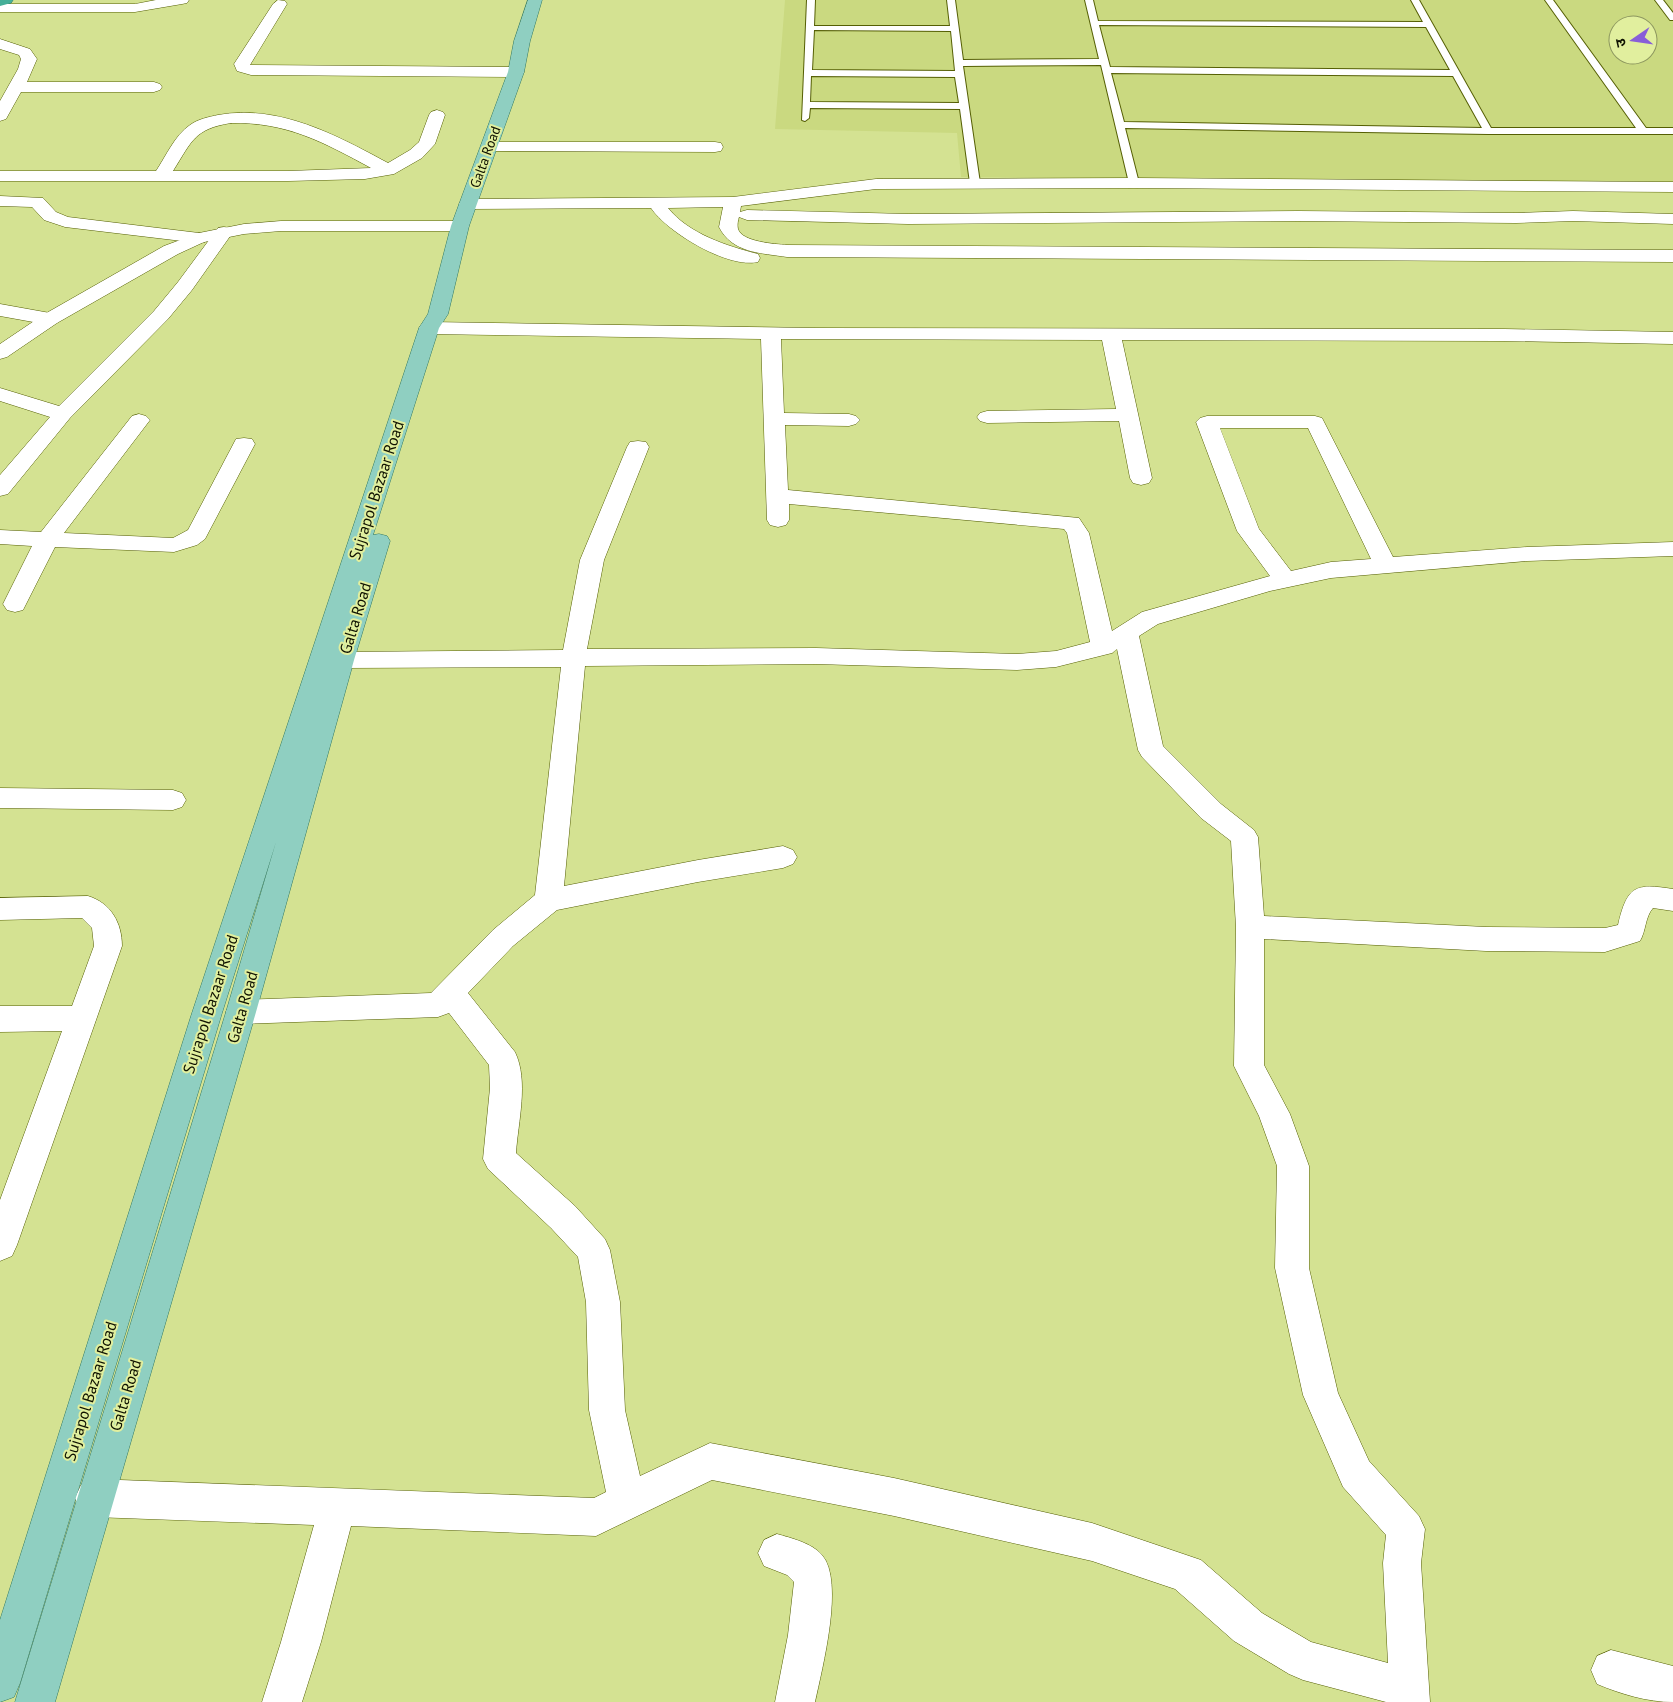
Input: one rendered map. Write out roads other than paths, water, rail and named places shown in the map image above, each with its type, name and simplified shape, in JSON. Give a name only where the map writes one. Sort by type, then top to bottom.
[{"type":"highway","points":[[0,2],[12,4]]},
{"type":"main road","name":"Galta Road","points":[[35,1702],[94,1498],[241,1012],[437,323],[460,226],[518,64],[522,41],[535,0]]},
{"type":"main road","points":[[518,64],[533,41],[545,0]]},
{"type":"main road","name":"Sujrapol Bazaar Road","points":[[0,1683],[207,1013],[437,323]]},
{"type":"street","points":[[0,8],[12,4],[41,0]]},
{"type":"street","points":[[12,4],[135,8],[182,0]]},
{"type":"street","points":[[280,4],[246,57],[242,64],[243,68],[250,70],[518,64]]},
{"type":"street","points":[[0,44],[25,52],[29,59],[17,87],[0,116]]},
{"type":"street","points":[[17,87],[154,87]]},
{"type":"street","points":[[0,176],[365,174],[388,170],[416,154],[427,144],[437,115]]},
{"type":"street","points":[[161,176],[194,129],[213,121],[238,118],[276,119],[300,127],[331,139],[388,170]]},
{"type":"street","points":[[489,147],[715,147]]},
{"type":"street","points":[[732,208],[876,184],[1134,183],[1673,187]]},
{"type":"street","points":[[0,201],[37,202],[46,211],[65,222],[198,238]]},
{"type":"street","points":[[656,202],[667,217],[682,229],[723,241],[738,256],[766,261],[863,259],[1312,261],[1488,248],[1609,269]]},
{"type":"street","points":[[468,204],[656,202],[908,219],[1082,217],[1488,248],[1673,256]]},
{"type":"street","points":[[723,241],[732,208]]},
{"type":"street","points":[[1488,248],[1573,216],[1673,219]]},
{"type":"street","points":[[1082,217],[1096,260]]},
{"type":"street","points":[[0,353],[50,319],[171,250],[198,238],[224,232],[281,226],[460,226]]},
{"type":"street","points":[[0,488],[63,414],[161,314],[185,286],[224,232]]},
{"type":"street","points":[[0,310],[50,319]]},
{"type":"street","points":[[437,323],[771,334],[1504,335],[1673,338]]},
{"type":"street","points":[[771,334],[778,520]]},
{"type":"street","points":[[1111,335],[1141,478]]},
{"type":"street","points":[[0,394],[63,414]]},
{"type":"street","points":[[987,417],[1127,415]]},
{"type":"street","points":[[774,419],[849,420]]},
{"type":"street","points":[[15,604],[47,539],[139,420]]},
{"type":"street","points":[[1286,580],[1248,531],[1206,422],[1315,422],[1385,566]]},
{"type":"street","points":[[0,537],[174,545],[189,540],[197,534],[244,444]]},
{"type":"street","points":[[549,900],[574,657],[592,560],[638,447]]},
{"type":"street","points":[[94,1498],[596,1517],[710,1461],[894,1497],[1092,1542],[1187,1574],[1248,1628],[1303,1660],[1409,1695],[1402,1563],[1406,1529],[1356,1474],[1320,1395],[1292,1268],[1293,1166],[1274,1114],[1249,1066],[1250,927],[1244,837],[1211,811],[1150,750],[1078,533],[1071,523],[777,496]]},
{"type":"street","points":[[342,660],[816,656],[1017,662],[1056,659],[1114,640],[1150,618],[1286,580],[1331,570],[1527,554],[1673,549]]},
{"type":"street","points":[[0,798],[173,800]]},
{"type":"street","points":[[241,1012],[438,1005],[503,938],[549,900],[698,871],[783,857]]},
{"type":"street","points":[[1250,927],[1486,939],[1605,940],[1630,933],[1636,908],[1648,896],[1673,900]]},
{"type":"street","points":[[0,908],[88,907],[105,922],[108,932],[108,946],[0,1245]]},
{"type":"street","points":[[450,992],[504,1061],[506,1088],[499,1159],[563,1217],[593,1250],[603,1302],[607,1410],[627,1501]]},
{"type":"street","points":[[0,1019],[83,1018]]},
{"type":"street","points":[[282,1702],[301,1642],[338,1507]]},
{"type":"street","points":[[777,1552],[803,1562],[813,1574],[813,1598],[795,1702]]},
{"type":"street","points":[[1611,1670],[1673,1686]]},
{"type":"lane","points":[[805,118],[811,0]]},
{"type":"lane","points":[[951,0],[960,63],[959,74],[975,183]]},
{"type":"lane","points":[[1089,0],[1134,183]]},
{"type":"lane","points":[[1415,0],[1488,130]]},
{"type":"lane","points":[[1549,0],[1643,131]]},
{"type":"lane","points":[[1660,0],[1673,18]]},
{"type":"lane","points":[[1095,23],[1429,25]]},
{"type":"lane","points":[[811,28],[954,29]]},
{"type":"lane","points":[[960,63],[1457,74]]},
{"type":"lane","points":[[807,73],[959,74]]},
{"type":"lane","points":[[806,105],[964,106]]},
{"type":"lane","points":[[1120,125],[1673,131]]}]
